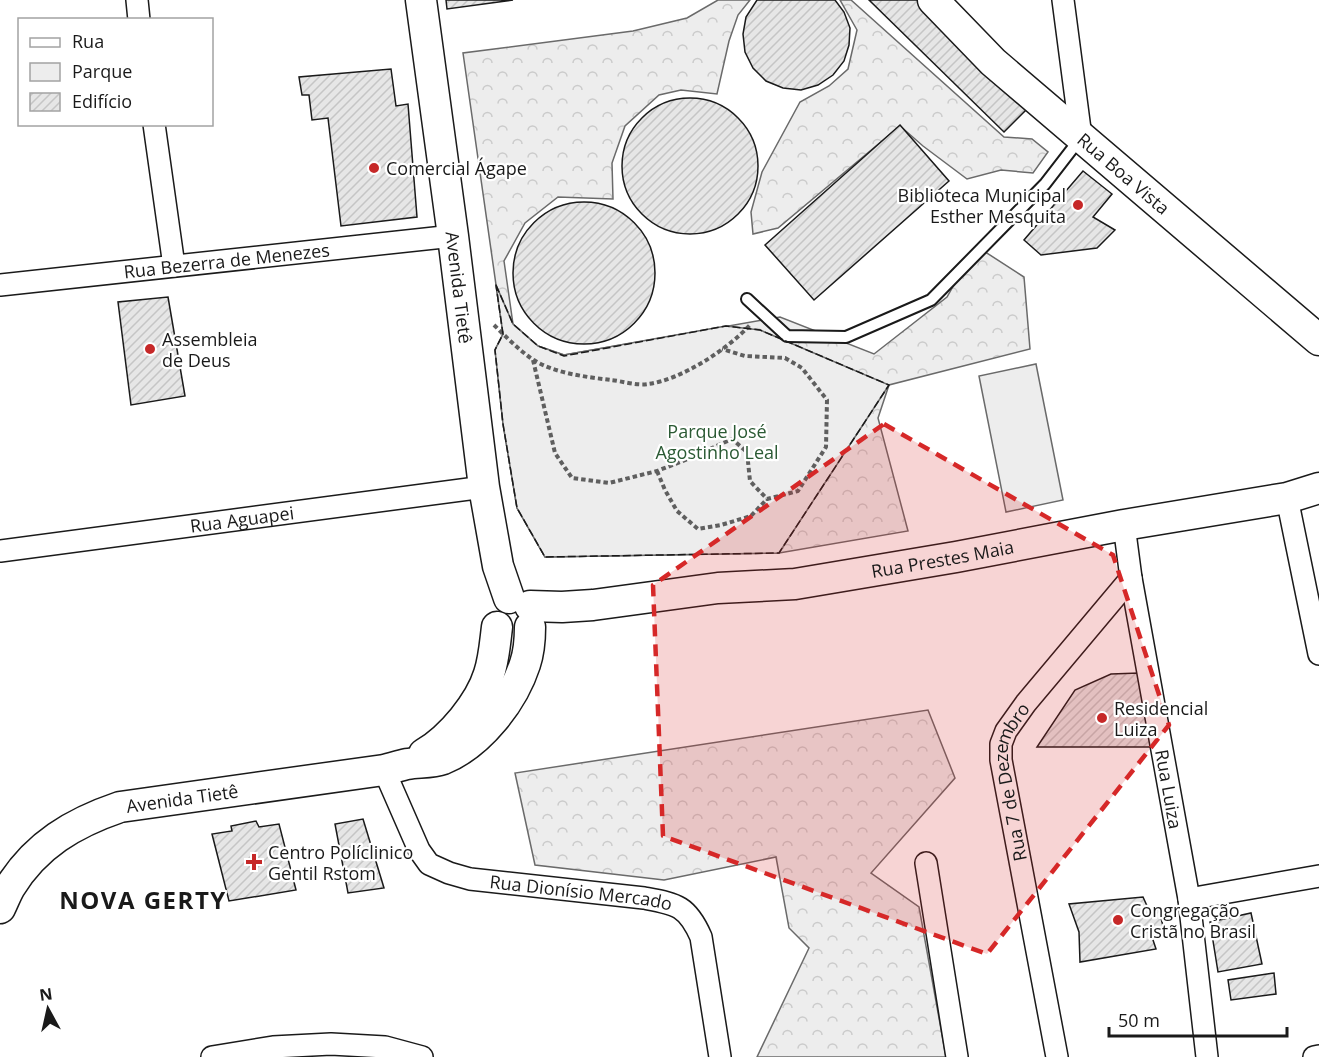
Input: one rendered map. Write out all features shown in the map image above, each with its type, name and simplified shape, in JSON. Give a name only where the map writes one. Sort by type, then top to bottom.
[{"type":"street","points":[[137,0],[139,18]]},
{"type":"street","name":"Avenida Tietê","points":[[0,908],[9,888],[46,844],[69,828],[96,815],[120,807],[395,767],[428,751],[447,736],[468,712],[483,689],[514,609],[483,487],[453,236],[421,0]]},
{"type":"street","name":"Rua Boa Vista","points":[[933,0],[993,62],[1319,340]]},
{"type":"street","points":[[1063,0],[1082,137]]},
{"type":"street","points":[[154,126],[174,266]]},
{"type":"street","name":"Rua Bezerra de Menezes","points":[[0,285],[453,236]]},
{"type":"street","name":"Rua Aguapei","points":[[0,551],[483,487]]},
{"type":"street","name":"Rua Prestes Maia","points":[[514,609],[593,605],[718,588],[795,584],[1287,498],[1319,488]]},
{"type":"street","points":[[1287,498],[1319,654]]},
{"type":"street","name":"Rua Luiza","points":[[1124,525],[1131,579],[1189,899],[1207,1057]]},
{"type":"street","name":"Rua 7 de Dezembro","points":[[1057,1057],[1001,760],[1001,744],[1006,730],[1026,703],[1131,579]]},
{"type":"street","name":"Rua Dionísio Mercado","points":[[395,767],[419,850],[429,864],[448,873],[470,879],[644,898],[665,902],[685,910],[694,921],[701,937],[720,1057]]},
{"type":"street","points":[[926,863],[957,1057]]},
{"type":"street","points":[[1189,899],[1319,876]]},
{"type":"street","points":[[212,1057],[273,1047],[331,1044],[385,1047],[422,1057]]},
{"type":"street","points":[[1314,1057],[1319,1056]]},
{"type":"lane","points":[[747,299],[787,336],[846,337],[931,300],[1045,184],[1082,137]]},
{"type":"path","points":[[494,325],[510,342],[533,360],[560,371],[590,378],[646,384],[674,376],[698,364],[722,349],[762,313]]},
{"type":"path","points":[[657,471],[677,511],[698,529],[751,516],[767,499],[798,491],[826,447],[827,400],[802,368],[785,358],[745,356],[722,349]]},
{"type":"path","points":[[533,360],[555,453],[572,478],[609,483],[657,471],[732,439],[747,452],[750,481],[767,499]]},
{"type":"highlighted area","points":[[884,424],[1113,555],[1169,725],[987,954],[663,836],[653,585]]},
{"type":"green space","points":[[718,0],[750,0],[738,15],[729,41],[717,94],[681,90],[659,95],[625,126],[612,163],[613,199],[558,197],[525,223],[504,261],[513,324],[538,346],[564,355],[780,317],[874,354],[947,297],[976,246],[1024,277],[1030,349],[889,385],[878,418],[908,531],[779,553],[545,557],[517,508],[503,424],[495,350],[503,334],[463,53],[633,31],[687,18]]},
{"type":"green space","points":[[840,0],[851,0],[1004,137],[1032,139],[1048,152],[1033,173],[1001,170],[967,179],[900,126],[778,228],[753,234],[751,212],[762,172],[800,102],[829,86],[848,69],[857,30]]},
{"type":"green space","name":"Parque José Agostinho Leal","points":[[496,285],[513,324],[538,346],[564,355],[726,326],[760,330],[889,385],[779,553],[545,557],[517,508],[503,424],[495,350],[503,334]]},
{"type":"green space","points":[[1036,364],[1063,500],[1006,512],[979,376]]},
{"type":"green space","points":[[928,710],[955,778],[871,873],[919,907],[946,1057],[757,1057],[809,948],[789,928],[776,857],[664,880],[535,865],[515,773]]},
{"type":"building","points":[[446,0],[513,0],[447,9]]},
{"type":"building","points":[[757,0],[835,0],[844,12],[850,28],[849,45],[844,61],[833,75],[818,85],[801,90],[783,88],[766,81],[753,68],[745,52],[743,34],[746,17]]},
{"type":"building","points":[[869,0],[922,0],[1030,106],[1004,132]]},
{"type":"building","name":"Comercial Ágape","points":[[391,69],[396,106],[408,104],[417,217],[341,226],[328,118],[312,120],[309,95],[302,95],[299,77]]},
{"type":"building","points":[[690,98],[716,103],[738,118],[753,140],[758,166],[753,192],[738,214],[716,229],[690,234],[664,229],[642,214],[627,192],[622,166],[627,140],[642,118],[664,103]]},
{"type":"building","points":[[900,125],[949,181],[814,300],[765,245]]},
{"type":"building","name":"Biblioteca Municipal Esther Mesquita","points":[[1083,171],[1112,194],[1093,217],[1115,230],[1097,248],[1041,255],[1024,240]]},
{"type":"building","points":[[584,202],[611,208],[634,223],[649,246],[655,273],[649,300],[634,323],[611,338],[584,344],[557,338],[534,323],[519,300],[513,273],[519,246],[534,223],[557,208]]},
{"type":"building","name":"Assembleia de Deus","points":[[168,297],[185,396],[131,405],[118,302]]},
{"type":"building","name":"Residencial Luiza","points":[[1139,673],[1153,747],[1037,747],[1075,690],[1111,674]]},
{"type":"building","points":[[363,819],[384,888],[348,893],[335,824]]},
{"type":"building","name":"Centro Políclinico Gentil Rstom","points":[[256,821],[259,827],[279,824],[296,890],[229,901],[212,834],[232,831],[231,826]]},
{"type":"building","name":"Congregação Cristã no Brasil","points":[[1143,897],[1148,908],[1159,910],[1164,930],[1151,934],[1156,949],[1080,962],[1079,932],[1069,904]]},
{"type":"building","points":[[1251,913],[1262,964],[1218,972],[1210,922]]},
{"type":"building","points":[[1274,973],[1276,994],[1231,1000],[1228,980]]},
{"type":"fence","points":[[496,285],[513,324],[538,346],[564,356],[726,326],[760,330],[889,385],[779,553],[545,557],[517,508],[503,424],[495,350],[503,334],[496,285]]},
{"type":"place","name":"Comercial Ágape","points":[[374,168]]},
{"type":"place","name":"Biblioteca Municipal Esther Mesquita","points":[[1078,205]]},
{"type":"place","name":"Assembleia de Deus","points":[[150,349]]},
{"type":"place","name":"Residencial Luiza","points":[[1102,718]]},
{"type":"place","name":"Centro Políclinico Gentil Rstom","points":[[254,862]]},
{"type":"place","name":"Congregação Cristã no Brasil","points":[[1118,920]]},
{"type":"district","name":"NOVA GERTY","points":[[143,899]]}]
